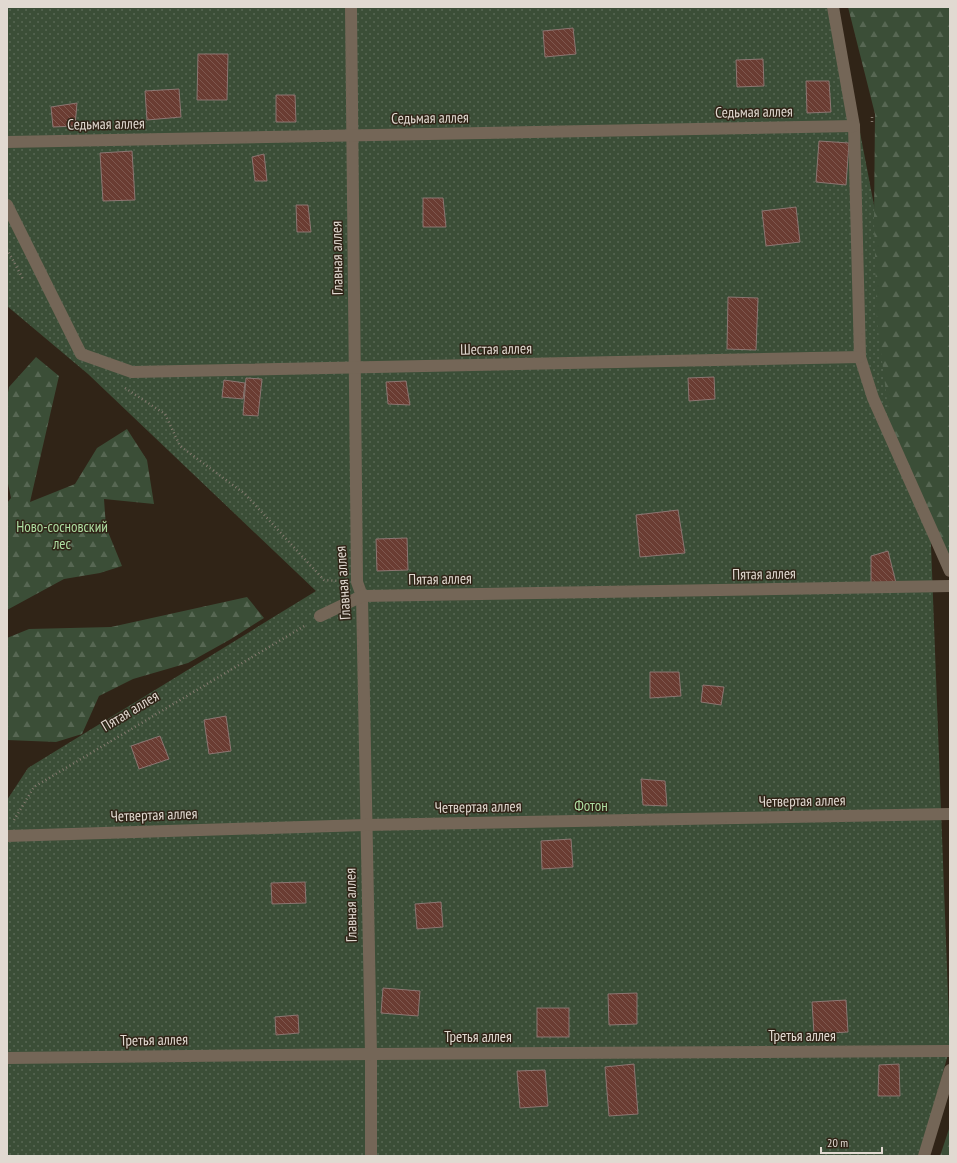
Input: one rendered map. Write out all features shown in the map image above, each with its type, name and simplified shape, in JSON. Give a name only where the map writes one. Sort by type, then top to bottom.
[{"type":"street","name":"Главная аллея","points":[[351,7],[357,582],[362,596],[365,825],[371,1054],[371,1156]]},
{"type":"street","points":[[833,7],[854,126],[860,357],[873,398],[950,571]]},
{"type":"street","name":"Седьмая аллея","points":[[7,142],[854,126]]},
{"type":"street","name":"Шестая аллея","points":[[7,205],[81,354],[132,372],[860,357]]},
{"type":"street","name":"Пятая аллея","points":[[320,616],[362,596],[950,586]]},
{"type":"street","name":"Четвертая аллея","points":[[9,830],[950,814]]},
{"type":"street","name":"Третья аллея","points":[[7,1058],[371,1054],[950,1051]]},
{"type":"street","points":[[924,1156],[950,1070]]},
{"type":"path","points":[[121,385],[165,414],[180,446],[245,494],[324,580],[357,582]]},
{"type":"path","name":"Пятая аллея","points":[[9,830],[34,787],[320,616]]},
{"type":"green space","name":"Фотон","points":[[7,7],[836,7],[929,492],[950,1047],[920,1156],[7,1156],[7,800],[28,768],[316,591],[88,374],[7,306]]},
{"type":"green space","points":[[848,7],[950,7],[950,560],[891,432],[877,321],[874,221],[875,114]]},
{"type":"green space","name":"Ново-сосновский лес","points":[[36,357],[59,376],[30,502],[75,484],[97,448],[127,429],[147,460],[154,504],[104,499],[106,527],[122,566],[100,573],[64,579],[7,610],[7,503],[11,498],[7,479],[7,398],[9,387]]},
{"type":"green space","points":[[247,597],[264,618],[231,639],[188,663],[133,679],[99,696],[82,734],[56,742],[7,740],[7,638],[29,629],[111,627]]},
{"type":"green space","points":[[950,1126],[950,1156],[940,1156]]},
{"type":"building","points":[[573,28],[576,54],[545,57],[543,31]]},
{"type":"building","points":[[198,54],[228,54],[227,100],[197,100]]},
{"type":"building","points":[[763,59],[764,86],[737,87],[736,60]]},
{"type":"building","points":[[806,81],[829,81],[831,112],[807,113]]},
{"type":"building","points":[[179,89],[181,117],[147,120],[145,91]]},
{"type":"building","points":[[276,95],[295,95],[296,122],[276,122]]},
{"type":"building","points":[[77,103],[75,126],[53,127],[51,107]]},
{"type":"building","points":[[819,141],[849,143],[846,185],[816,182]]},
{"type":"building","points":[[132,151],[135,200],[103,201],[100,153]]},
{"type":"building","points":[[264,154],[267,181],[255,181],[252,157]]},
{"type":"building","points":[[423,198],[443,198],[446,227],[423,227]]},
{"type":"building","points":[[296,205],[308,205],[311,232],[297,232]]},
{"type":"building","points":[[796,207],[800,242],[766,246],[762,211]]},
{"type":"building","points":[[728,297],[758,298],[756,350],[727,349]]},
{"type":"building","points":[[714,377],[715,399],[689,401],[688,378]]},
{"type":"building","points":[[246,378],[262,379],[258,416],[243,415]]},
{"type":"building","points":[[224,380],[245,383],[243,399],[222,397]]},
{"type":"building","points":[[406,381],[410,405],[388,404],[386,382]]},
{"type":"building","points":[[678,510],[685,553],[640,557],[636,515]]},
{"type":"building","points":[[407,538],[408,570],[377,571],[376,539]]},
{"type":"building","points":[[888,551],[896,583],[871,583],[871,556]]},
{"type":"building","points":[[650,672],[679,672],[681,696],[650,698]]},
{"type":"building","points":[[703,685],[724,687],[721,705],[701,702]]},
{"type":"building","points":[[226,716],[231,751],[209,754],[204,720]]},
{"type":"building","points":[[160,736],[169,759],[139,769],[131,746]]},
{"type":"building","points":[[641,779],[665,781],[667,806],[643,805]]},
{"type":"building","points":[[571,839],[573,867],[542,869],[541,841]]},
{"type":"building","points":[[305,882],[306,903],[272,904],[271,883]]},
{"type":"building","points":[[441,902],[443,927],[417,929],[415,904]]},
{"type":"building","points":[[383,988],[420,991],[418,1016],[381,1013]]},
{"type":"building","points":[[637,993],[637,1024],[609,1025],[608,994]]},
{"type":"building","points":[[846,1000],[848,1032],[814,1034],[812,1002]]},
{"type":"building","points":[[537,1008],[569,1008],[569,1037],[537,1037]]},
{"type":"building","points":[[298,1015],[299,1033],[276,1035],[275,1017]]},
{"type":"building","points":[[634,1064],[638,1114],[609,1116],[605,1067]]},
{"type":"building","points":[[899,1064],[900,1096],[878,1096],[879,1065]]},
{"type":"building","points":[[545,1070],[548,1106],[520,1108],[517,1071]]}]
